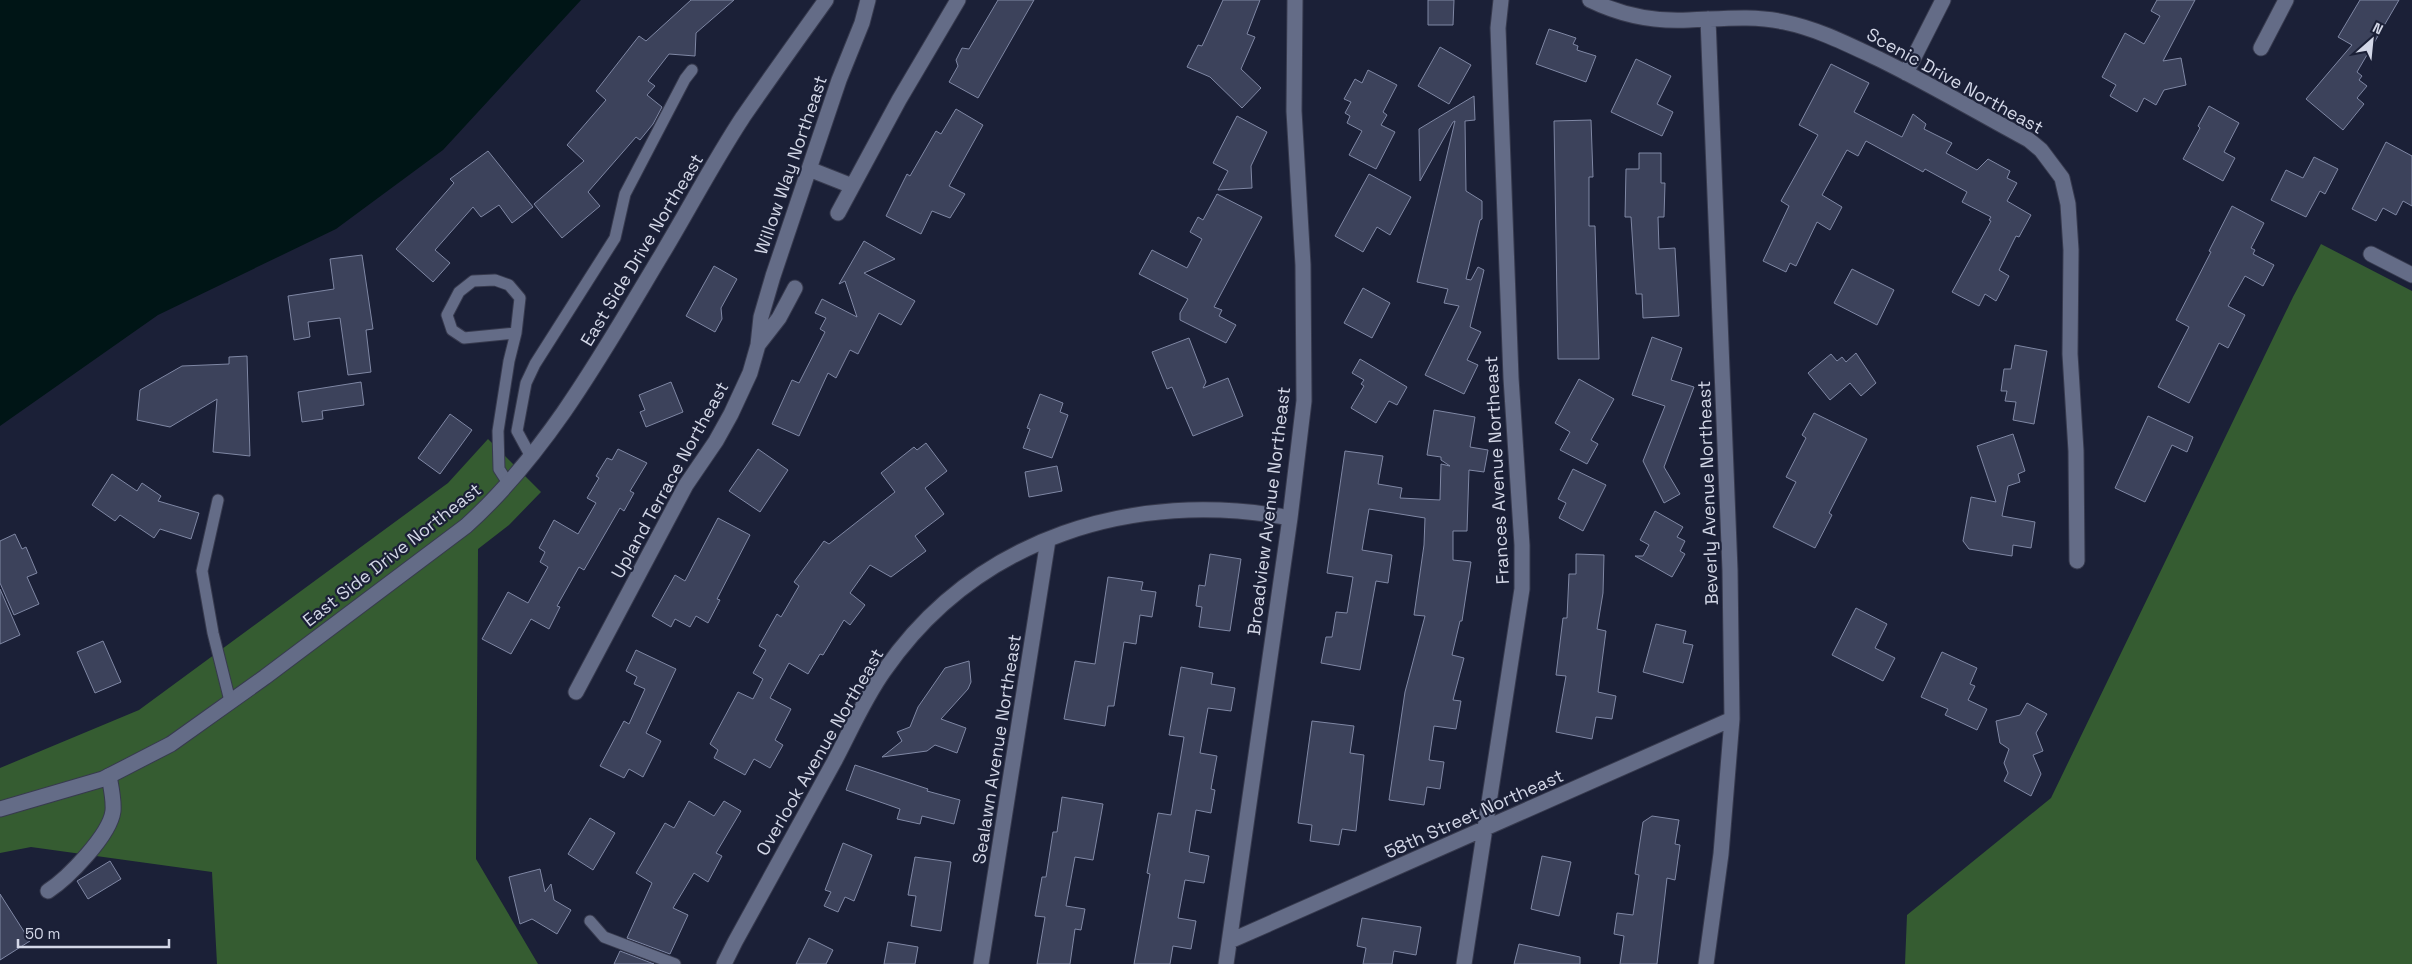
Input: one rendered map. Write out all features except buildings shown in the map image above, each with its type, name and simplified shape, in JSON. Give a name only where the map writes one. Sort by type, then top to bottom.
[{"type":"street","name":"East Side Drive Northeast","points":[[0,809],[109,776],[171,744],[466,526],[493,502],[550,430],[611,340],[742,119],[826,0]]},
{"type":"street","name":"Willow Way Northeast","points":[[758,346],[760,317],[839,80],[862,23],[868,0]]},
{"type":"street","points":[[838,213],[899,100],[958,0]]},
{"type":"street","name":"Broadview Avenue Northeast","points":[[1226,964],[1290,518],[1304,401],[1303,265],[1294,111],[1296,0]]},
{"type":"street","name":"Frances Avenue Northeast","points":[[1464,964],[1522,590],[1522,545],[1511,378],[1498,28],[1501,0]]},
{"type":"street","name":"Scenic Drive Northeast","points":[[1590,0],[1610,10],[1643,18],[1769,19],[1827,34],[1906,73],[2029,140],[2041,150],[2062,178],[2068,204],[2071,250],[2070,354],[2076,451],[2077,561]]},
{"type":"street","points":[[1906,73],[1943,0]]},
{"type":"street","points":[[2261,48],[2286,0]]},
{"type":"street","name":"Beverly Avenue Northeast","points":[[1706,964],[1721,854],[1732,719],[1729,541],[1708,19]]},
{"type":"street","points":[[809,169],[852,186]]},
{"type":"street","points":[[2371,254],[2412,275]]},
{"type":"street","name":"Upland Terrace Northeast","points":[[576,692],[686,485],[716,441],[731,414],[750,373],[758,346],[780,318],[795,288]]},
{"type":"street","name":"Overlook Avenue Northeast","points":[[724,964],[734,942],[883,672],[930,615],[958,590],[1005,560],[1048,540],[1085,526],[1122,517],[1158,511],[1199,508],[1235,510],[1290,518]]},
{"type":"street","name":"Sealawn Avenue Northeast","points":[[982,964],[1048,540]]},
{"type":"street","name":"58th Street Northeast","points":[[1230,941],[1486,830],[1732,719]]},
{"type":"street","points":[[48,891],[64,880],[96,844],[111,818],[112,800],[109,776]]},
{"type":"lane","points":[[530,455],[517,432],[526,383],[535,364],[615,238],[625,194],[684,79],[692,70]]},
{"type":"lane","points":[[508,483],[499,469],[498,431],[509,360],[516,334],[520,298],[509,285],[495,280],[473,281],[459,292],[447,315],[452,330],[464,338],[516,334]]},
{"type":"lane","points":[[218,500],[202,571],[213,632],[230,702]]},
{"type":"lane","points":[[590,921],[593,927],[604,937],[675,964]]},
{"type":"green space","points":[[2321,244],[2412,291],[2412,964],[1905,964],[1907,915],[2051,798],[2293,297]]},
{"type":"green space","points":[[488,439],[541,492],[509,525],[478,549],[476,859],[538,964],[217,964],[212,872],[31,847],[0,853],[0,768],[139,710],[448,483]]},
{"type":"shaded area","points":[[0,0],[581,0],[443,150],[336,229],[158,315],[0,426]]}]
